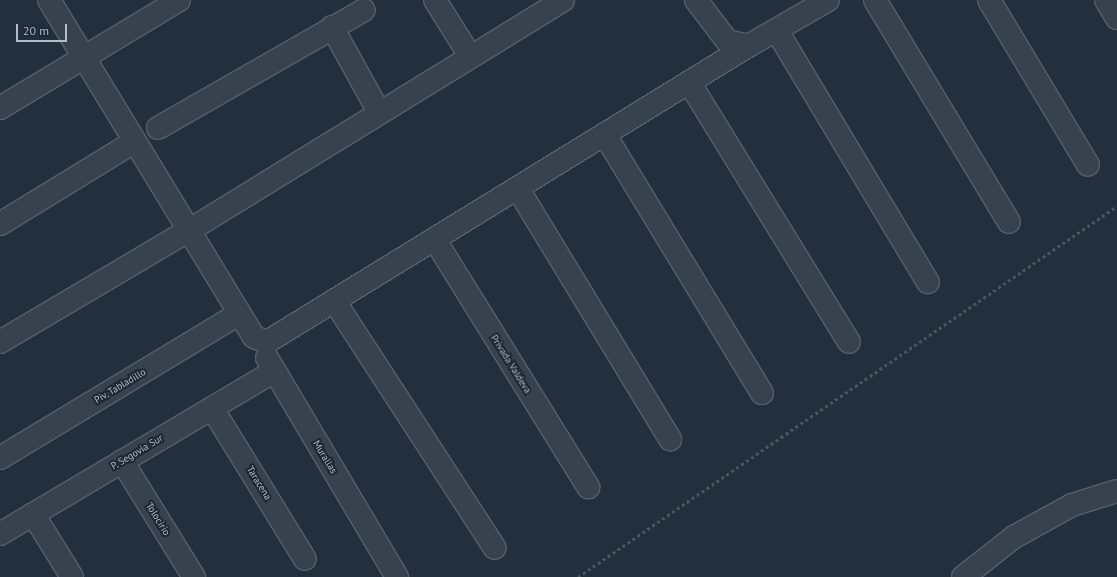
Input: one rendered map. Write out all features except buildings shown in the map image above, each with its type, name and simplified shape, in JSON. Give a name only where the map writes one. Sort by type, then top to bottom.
[{"type":"street","name":"Murallas","points":[[49,0],[82,58],[254,336],[397,577]]},
{"type":"street","points":[[0,108],[179,0]]},
{"type":"street","points":[[435,0],[470,56]]},
{"type":"street","points":[[0,342],[188,231],[563,0]]},
{"type":"street","points":[[696,0],[727,41],[748,46]]},
{"type":"street","points":[[254,336],[267,342],[277,338],[689,82],[828,0]]},
{"type":"street","points":[[875,0],[1009,222]]},
{"type":"street","points":[[989,0],[1088,165]]},
{"type":"street","points":[[1106,0],[1117,18]]},
{"type":"street","points":[[158,128],[364,10]]},
{"type":"street","points":[[332,27],[379,112]]},
{"type":"street","points":[[777,31],[928,282]]},
{"type":"street","points":[[689,82],[849,342]]},
{"type":"street","points":[[605,135],[762,393]]},
{"type":"street","points":[[0,224],[134,142]]},
{"type":"street","points":[[518,189],[670,439]]},
{"type":"street","name":"Privada Valdeva","points":[[435,240],[588,487]]},
{"type":"street","points":[[335,302],[495,548]]},
{"type":"street","name":"Piv. Tabladillo","points":[[0,458],[239,314]]},
{"type":"street","name":"P. Segovia Sur","points":[[0,534],[274,371]]},
{"type":"street","name":"Taracena","points":[[212,408],[305,559]]},
{"type":"street","name":"Tolocirio","points":[[122,461],[194,577]]},
{"type":"street","points":[[964,577],[1014,537],[1072,505],[1117,491]]},
{"type":"street","points":[[33,514],[72,577]]},
{"type":"path","points":[[578,577],[1117,206]]}]
